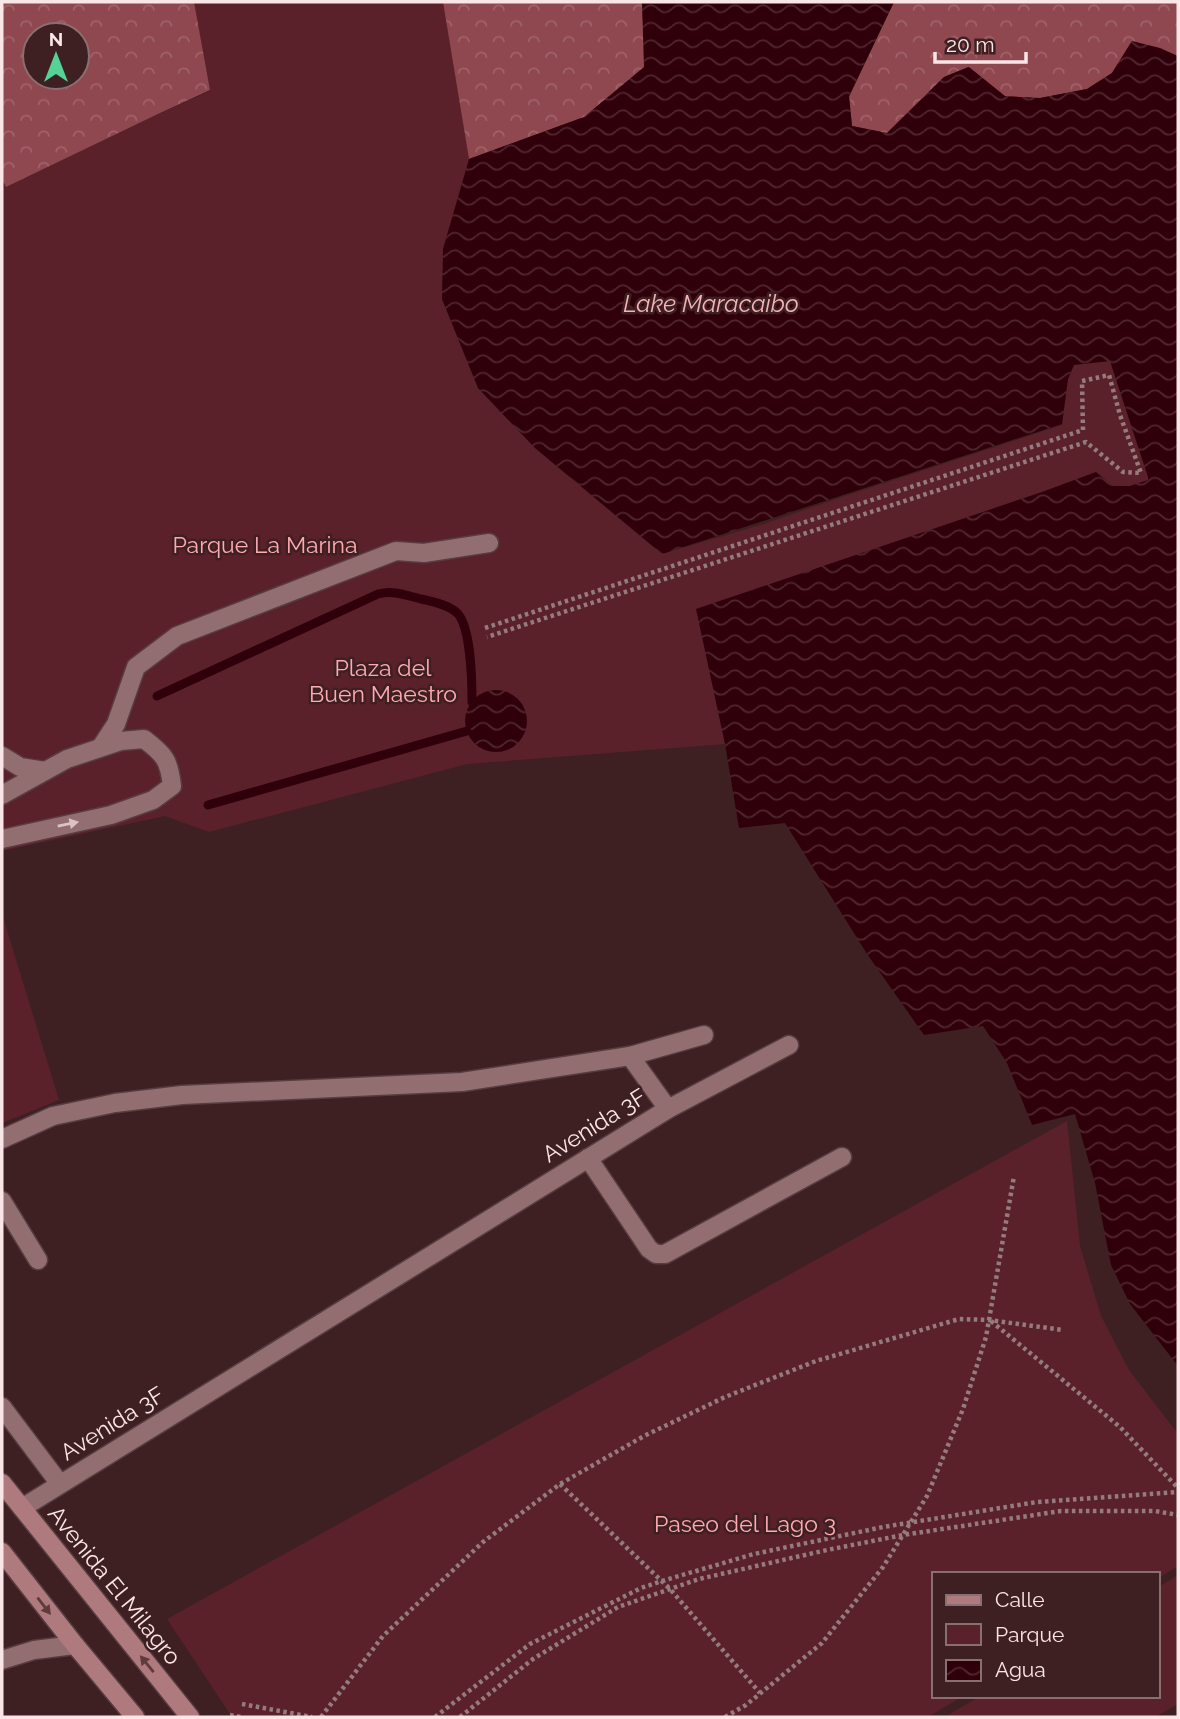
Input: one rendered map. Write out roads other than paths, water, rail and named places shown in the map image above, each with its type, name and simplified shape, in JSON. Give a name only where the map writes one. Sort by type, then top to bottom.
[{"type":"main road","name":"Avenida El Milagro","points":[[2,1483],[190,1717]]},
{"type":"main road","points":[[2,1552],[135,1717]]},
{"type":"street","points":[[102,747],[116,724],[136,667],[177,636],[396,551],[424,553],[489,543]]},
{"type":"street","points":[[2,795],[67,758],[121,741],[144,739],[154,746],[170,765],[172,786],[153,800],[111,815],[2,839]]},
{"type":"street","points":[[2,756],[20,766],[45,771]]},
{"type":"street","points":[[630,1056],[704,1035]]},
{"type":"street","points":[[668,1109],[789,1045]]},
{"type":"street","name":"Avenida 3F","points":[[2,1139],[53,1116],[116,1103],[182,1095],[462,1082],[630,1056],[668,1109],[22,1508]]},
{"type":"street","points":[[588,1157],[649,1249],[656,1254],[665,1254],[842,1157]]},
{"type":"street","points":[[2,1201],[38,1260]]},
{"type":"street","points":[[2,1408],[60,1485]]},
{"type":"street","points":[[2,1660],[34,1650],[75,1645]]},
{"type":"water","name":"Lake Maracaibo","points":[[642,2],[894,2],[849,96],[852,126],[887,133],[944,77],[969,67],[1005,96],[1040,98],[1087,89],[1112,73],[1132,41],[1178,56],[1178,1366],[1130,1304],[1111,1265],[1095,1183],[1075,1114],[1032,1125],[1007,1063],[983,1026],[924,1035],[867,954],[785,823],[739,828],[725,744],[696,609],[1096,472],[1113,486],[1130,486],[1148,480],[1110,361],[1074,365],[1068,379],[1062,424],[662,554],[535,448],[478,388],[442,299],[443,249],[469,159],[584,117],[644,67]]},
{"type":"water","points":[[496,690],[518,699],[527,721],[518,743],[496,752],[474,743],[465,721],[474,699]]},
{"type":"waterway","points":[[157,696],[378,594],[389,593],[434,602],[456,612],[465,628],[468,641],[472,702]]},
{"type":"waterway","points":[[208,805],[467,731]]},
{"type":"park label","name":"Parque La Marina","points":[[265,544]]},
{"type":"park label","name":"Plaza del Buen Maestro","points":[[383,680]]},
{"type":"park label","name":"Paseo del Lago 3","points":[[745,1523]]}]
